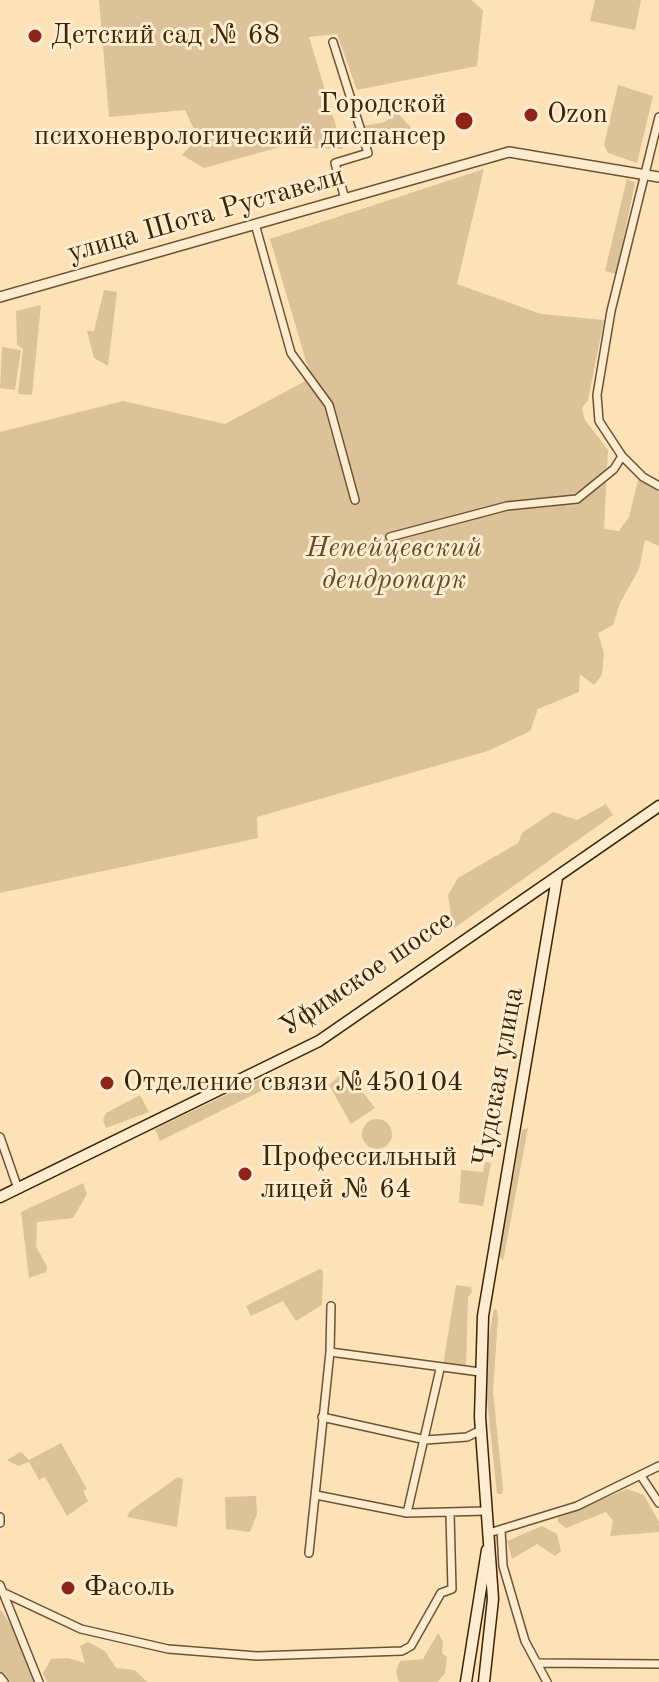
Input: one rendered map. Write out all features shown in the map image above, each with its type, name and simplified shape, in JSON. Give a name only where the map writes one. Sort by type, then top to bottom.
[{"type":"main road","name":"Уфимское шоссе","points":[[0,1197],[17,1186],[319,1041],[659,806]]},
{"type":"main road","name":"Чудская улица","points":[[493,1533],[487,1511],[481,1430],[480,1372],[486,1301],[557,878]]},
{"type":"main road","points":[[466,1682],[478,1598],[493,1533]]},
{"type":"main road","points":[[484,1682],[493,1599],[493,1533]]},
{"type":"main road","points":[[478,1598],[486,1595],[493,1599]]},
{"type":"street","points":[[333,42],[368,153],[335,163],[345,199]]},
{"type":"street","points":[[659,117],[611,311],[597,395],[599,421],[622,456],[643,477],[659,486]]},
{"type":"street","name":"улица Шота Руставели","points":[[0,297],[509,152],[659,177]]},
{"type":"street","points":[[255,224],[291,353],[329,405],[355,500]]},
{"type":"street","points":[[390,537],[507,506],[577,499],[614,469],[622,456]]},
{"type":"street","points":[[0,1137],[17,1186]]},
{"type":"street","points":[[309,1553],[330,1352],[331,1306]]},
{"type":"street","points":[[330,1352],[480,1372]]},
{"type":"street","points":[[407,1513],[440,1369]]},
{"type":"street","points":[[322,1417],[426,1440],[467,1437],[481,1430]]},
{"type":"street","points":[[547,1682],[525,1641],[493,1533],[577,1506],[659,1466]]},
{"type":"street","points":[[641,1476],[659,1503]]},
{"type":"street","points":[[316,1495],[407,1513],[487,1511]]},
{"type":"street","points":[[0,1589],[81,1629],[168,1649],[257,1656],[402,1651],[411,1646],[441,1593],[452,1589],[450,1514]]},
{"type":"street","points":[[0,1589],[39,1682]]},
{"type":"street","points":[[539,1663],[659,1664]]},
{"type":"street","points":[[0,1677],[4,1682]]},
{"type":"green space","points":[[99,0],[471,0],[483,10],[477,66],[357,90],[337,34],[309,37],[343,149],[280,147],[204,168],[182,155],[198,138],[185,110],[109,117]]},
{"type":"green space","points":[[595,0],[641,0],[635,30],[590,21]]},
{"type":"green space","points":[[618,85],[653,96],[637,163],[608,153],[604,145]]},
{"type":"green space","points":[[397,112],[413,130],[369,143],[363,126],[385,122]]},
{"type":"green space","name":"Непейцевский дендропарк","points":[[484,169],[457,284],[541,314],[604,320],[588,400],[582,408],[585,420],[608,450],[604,529],[619,531],[629,517],[638,480],[647,481],[659,493],[659,546],[645,540],[639,569],[620,603],[613,625],[598,633],[604,653],[602,675],[594,685],[580,674],[579,692],[538,709],[530,731],[488,751],[257,817],[258,838],[0,893],[0,432],[123,401],[225,424],[311,378],[270,239]]},
{"type":"green space","points":[[627,178],[635,183],[616,274],[605,271]]},
{"type":"green space","points":[[104,290],[117,292],[108,366],[94,358],[87,331],[94,331]]},
{"type":"green space","points":[[41,305],[32,395],[18,394],[23,349],[17,345],[16,311]]},
{"type":"green space","points":[[2,347],[21,350],[15,390],[0,388]]},
{"type":"green space","points":[[606,804],[613,815],[453,929],[448,895],[458,878],[518,843],[522,833],[553,812],[577,820]]},
{"type":"green space","points":[[346,1070],[375,1108],[351,1124],[329,1085]]},
{"type":"green space","points":[[259,1079],[267,1088],[160,1141],[155,1129]]},
{"type":"green space","points":[[140,1095],[149,1112],[106,1128],[103,1120],[106,1113]]},
{"type":"green space","points":[[377,1119],[388,1123],[392,1134],[388,1145],[377,1149],[366,1145],[362,1134],[366,1123]]},
{"type":"green space","points":[[528,1128],[503,1261],[499,1255],[522,1130]]},
{"type":"green space","points":[[485,1162],[491,1163],[483,1206],[459,1203],[461,1170],[483,1172]]},
{"type":"green space","points":[[83,1183],[87,1194],[73,1218],[37,1222],[36,1246],[47,1267],[46,1272],[29,1278],[21,1212]]},
{"type":"green space","points":[[320,1269],[323,1271],[322,1305],[296,1321],[283,1301],[251,1316],[246,1306]]},
{"type":"green space","points":[[456,1285],[471,1287],[472,1292],[468,1297],[466,1367],[443,1365]]},
{"type":"green space","points":[[494,1309],[497,1310],[498,1319],[493,1391],[502,1494],[497,1494],[486,1390],[487,1347]]},
{"type":"green space","points":[[61,1443],[87,1489],[83,1491],[88,1501],[67,1516],[45,1477],[39,1480],[29,1462],[18,1466],[7,1460],[21,1452],[29,1460]]},
{"type":"green space","points":[[178,1477],[183,1479],[177,1527],[127,1517],[130,1511]]},
{"type":"green space","points":[[627,1489],[644,1495],[659,1522],[659,1532],[610,1536],[613,1521],[606,1512],[566,1528],[558,1522],[558,1518]]},
{"type":"green space","points":[[256,1496],[257,1514],[250,1532],[226,1529],[225,1497]]},
{"type":"green space","points":[[542,1526],[557,1534],[561,1551],[555,1556],[537,1544],[512,1559],[507,1541]]},
{"type":"green space","points":[[0,1609],[13,1628],[35,1682],[8,1682],[0,1673]]},
{"type":"green space","points":[[438,1633],[443,1641],[442,1653],[447,1657],[445,1673],[438,1682],[399,1682],[396,1671],[400,1661],[423,1659]]},
{"type":"green space","points":[[88,1642],[105,1651],[116,1668],[135,1670],[147,1682],[47,1682],[43,1673],[51,1659],[68,1658],[85,1663],[80,1646]]},
{"type":"place","name":"Детский сад № 68","points":[[35,36]]},
{"type":"place","name":"Ozon","points":[[531,115]]},
{"type":"place","name":"Городской психоневрологический диспансер","points":[[464,121]]},
{"type":"place","name":"Отделение связи №450104","points":[[107,1083]]},
{"type":"place","name":"Профессильный лицей № 64","points":[[245,1174]]},
{"type":"place","name":"Фасоль","points":[[68,1588]]}]
